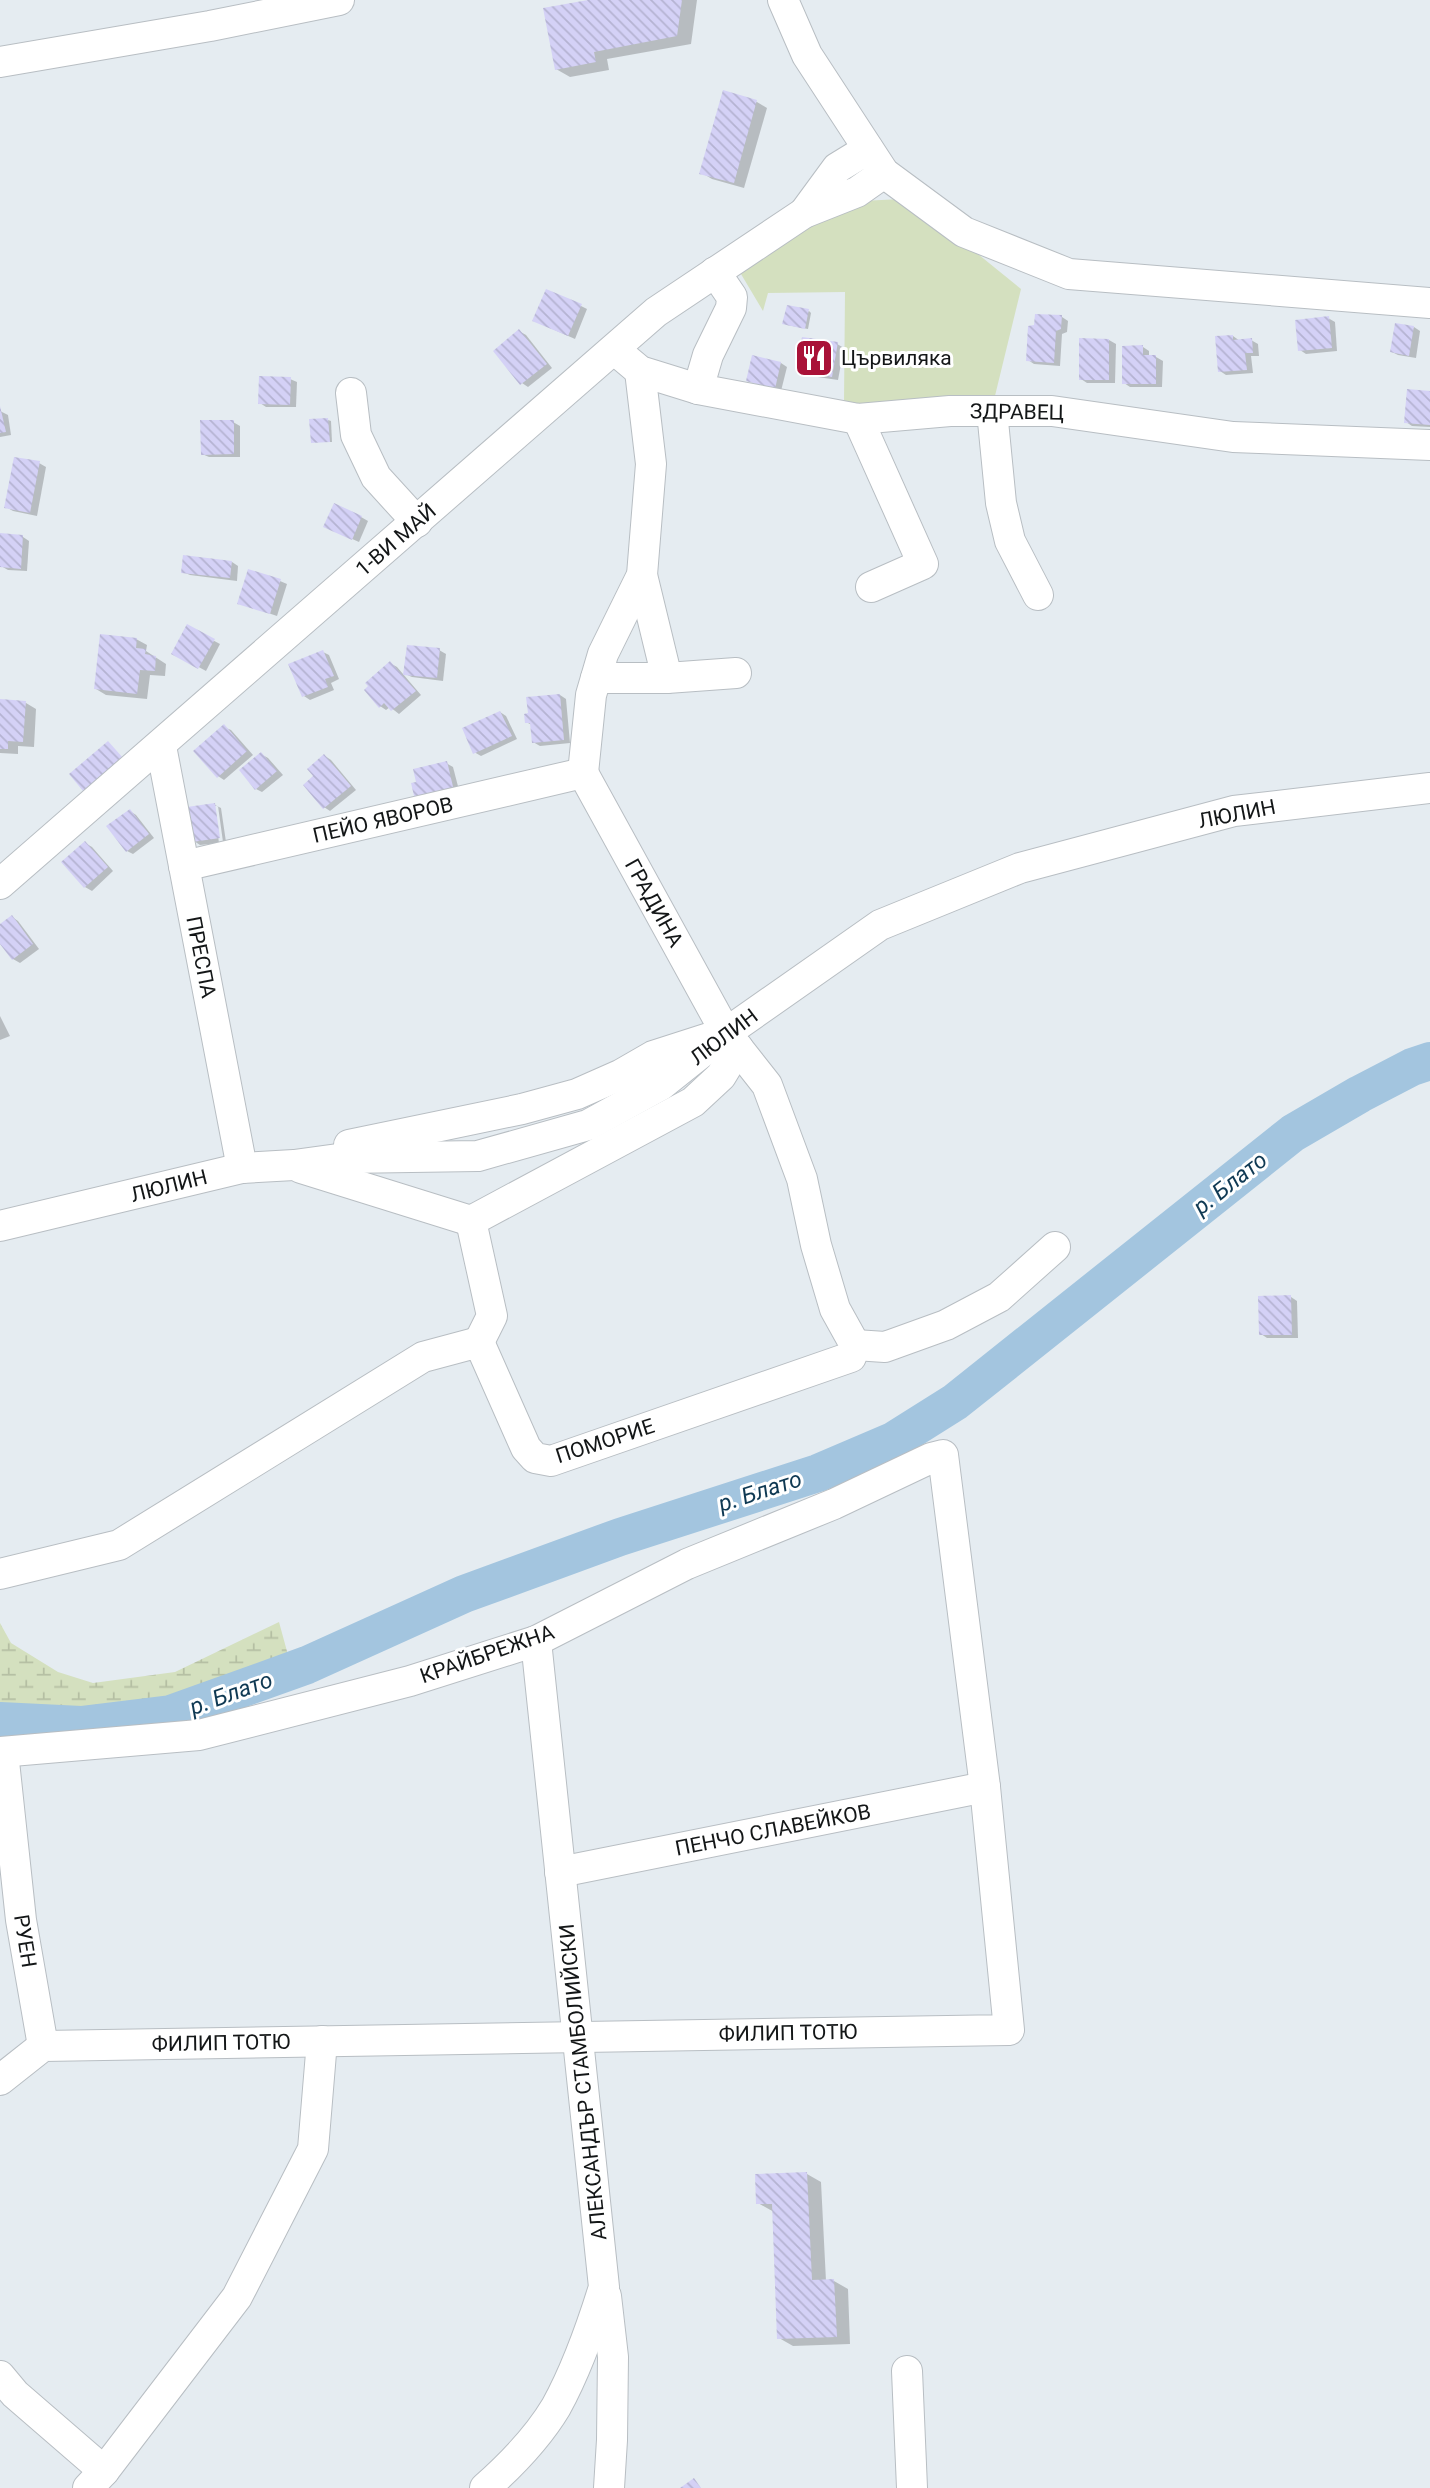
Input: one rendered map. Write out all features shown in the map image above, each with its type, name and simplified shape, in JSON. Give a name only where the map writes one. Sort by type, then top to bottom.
[{"type":"street","points":[[0,62],[210,26],[339,0]]},
{"type":"street","points":[[783,0],[807,55],[876,161],[964,232],[1069,274],[1430,303]]},
{"type":"street","name":"1-ВИ МАЙ","points":[[0,884],[656,312],[804,213],[857,192],[876,161]]},
{"type":"street","points":[[698,389],[708,355],[732,308],[732,297],[715,272]]},
{"type":"street","name":"ЗДРАВЕЦ","points":[[615,350],[640,371],[698,389],[858,419],[950,411],[1052,411],[1233,438],[1430,445]]},
{"type":"street","points":[[640,371],[650,464],[642,575],[667,678]]},
{"type":"street","points":[[351,393],[356,435],[376,477],[417,522]]},
{"type":"street","points":[[992,411],[1001,503],[1010,541],[1038,595]]},
{"type":"street","points":[[858,419],[923,564],[871,587]]},
{"type":"street","points":[[583,773],[591,695],[603,654],[642,575]]},
{"type":"street","points":[[596,678],[667,678],[736,673]]},
{"type":"street","name":"ПРЕСПА","points":[[161,746],[184,866],[267,1167]]},
{"type":"street","name":"ПЕЙО ЯВОРОВ","points":[[184,866],[583,773]]},
{"type":"street","name":"ГРАДИНА","points":[[583,773],[732,1040]]},
{"type":"street","name":"ЛЮЛИН","points":[[0,1226],[267,1167],[297,1155],[522,1109],[578,1094],[653,1056],[732,1040],[880,925],[1020,868],[1234,811],[1430,788]]},
{"type":"street","points":[[267,1167],[471,1221],[693,1102],[721,1076],[732,1040]]},
{"type":"street","points":[[732,1040],[767,1085],[802,1178],[816,1245],[835,1308],[855,1345],[885,1347],[946,1325],[999,1297],[1055,1247]]},
{"type":"street","points":[[0,1574],[119,1545],[424,1357],[479,1342],[492,1316],[471,1221]]},
{"type":"street","name":"ПОМОРИЕ","points":[[479,1342],[526,1448],[535,1458],[551,1461],[839,1363],[851,1357],[855,1345]]},
{"type":"street","name":"КРАЙБРЕЖНА","points":[[1,1752],[199,1735],[410,1681],[536,1641],[687,1564],[834,1503],[930,1458],[943,1455]]},
{"type":"street","name":"ФИЛИП ТОТЮ","points":[[43,2046],[1009,2030],[985,1787],[943,1455]]},
{"type":"street","name":"АЛЕКСАНДЪР СТАМБОЛИЙСКИ","points":[[485,2488],[511,2464],[555,2409],[586,2346],[604,2287],[536,1641]]},
{"type":"street","name":"РУЕН","points":[[1,1752],[21,1920],[43,2046]]},
{"type":"street","name":"ПЕНЧО СЛАВЕЙКОВ","points":[[560,1872],[985,1787]]},
{"type":"street","points":[[0,2376],[96,2479],[237,2297],[313,2149],[321,2041]]},
{"type":"street","points":[[0,2080],[43,2046]]},
{"type":"street","points":[[604,2287],[613,2357],[609,2488]]},
{"type":"street","points":[[907,2371],[912,2488]]},
{"type":"green space","points":[[901,199],[968,246],[1021,289],[993,404],[874,416],[844,402],[845,292],[768,293],[763,311],[738,269],[812,218],[862,201]]},
{"type":"green space","points":[[279,1622],[297,1688],[176,1728],[18,1737],[0,1734],[0,1623],[11,1643],[58,1672],[93,1683],[175,1672]]},
{"type":"building","points":[[588,0],[682,0],[677,36],[594,52],[596,62],[555,70],[543,8]]},
{"type":"building","points":[[723,90],[757,100],[734,183],[699,174]]},
{"type":"building","points":[[546,289],[582,304],[568,336],[532,321]]},
{"type":"building","points":[[787,305],[809,309],[805,329],[782,324]]},
{"type":"building","points":[[1035,314],[1062,315],[1061,329],[1056,331],[1054,363],[1026,361],[1028,326],[1034,325]]},
{"type":"building","points":[[1329,316],[1332,348],[1298,351],[1295,320]]},
{"type":"building","points":[[1395,323],[1414,326],[1409,356],[1390,352]]},
{"type":"building","points":[[519,329],[547,364],[520,385],[493,351]]},
{"type":"building","points":[[1233,335],[1233,340],[1252,338],[1253,353],[1245,353],[1247,370],[1218,372],[1215,336]]},
{"type":"building","points":[[802,337],[838,342],[832,377],[796,372]]},
{"type":"building","points":[[1079,338],[1109,339],[1109,380],[1079,380]]},
{"type":"building","points":[[1143,345],[1143,355],[1156,355],[1156,384],[1122,384],[1122,346]]},
{"type":"building","points":[[752,355],[781,362],[775,389],[746,381]]},
{"type":"building","points":[[259,376],[291,377],[290,405],[258,404]]},
{"type":"building","points":[[1407,389],[1430,391],[1430,425],[1404,423]]},
{"type":"building","points":[[0,406],[6,432],[0,433]]},
{"type":"building","points":[[328,418],[330,442],[311,443],[309,419]]},
{"type":"building","points":[[200,420],[234,420],[234,454],[201,455]]},
{"type":"building","points":[[14,457],[40,461],[30,513],[4,508]]},
{"type":"building","points":[[334,503],[362,516],[352,540],[323,527]]},
{"type":"building","points":[[0,533],[23,535],[21,569],[0,567]]},
{"type":"building","points":[[183,555],[232,561],[230,578],[181,573]]},
{"type":"building","points":[[248,569],[281,579],[270,614],[237,604]]},
{"type":"building","points":[[187,624],[215,639],[198,669],[171,654]]},
{"type":"building","points":[[100,634],[137,638],[136,648],[146,649],[145,654],[156,656],[155,671],[140,670],[137,694],[94,689]]},
{"type":"building","points":[[407,645],[440,648],[437,678],[403,675]]},
{"type":"building","points":[[323,650],[334,676],[325,679],[328,687],[302,697],[288,664]]},
{"type":"building","points":[[390,661],[416,691],[391,711],[384,703],[379,708],[364,690],[368,686],[365,683]]},
{"type":"building","points":[[560,694],[564,740],[532,743],[530,723],[525,723],[524,714],[528,713],[526,697]]},
{"type":"building","points":[[0,699],[26,701],[23,742],[8,741],[8,749],[0,749]]},
{"type":"building","points":[[500,711],[512,736],[473,754],[462,728]]},
{"type":"building","points":[[224,724],[247,751],[217,778],[193,751]]},
{"type":"building","points":[[108,741],[123,758],[83,791],[69,774]]},
{"type":"building","points":[[261,752],[277,771],[255,790],[239,770]]},
{"type":"building","points":[[324,754],[351,786],[323,809],[303,785],[313,776],[307,769]]},
{"type":"building","points":[[447,761],[454,791],[415,800],[411,783],[416,782],[413,769]]},
{"type":"building","points":[[215,803],[220,838],[192,842],[187,807]]},
{"type":"building","points":[[130,809],[149,834],[126,852],[106,826]]},
{"type":"building","points":[[85,841],[108,867],[84,888],[61,862]]},
{"type":"building","points":[[12,915],[33,944],[12,960],[0,944],[0,924]]},
{"type":"building","points":[[1291,1295],[1292,1335],[1259,1335],[1258,1296]]},
{"type":"building","points":[[807,2172],[812,2280],[834,2279],[837,2337],[777,2339],[772,2204],[756,2204],[755,2174]]},
{"type":"building","points":[[694,2478],[701,2488],[680,2488]]},
{"type":"waterway","name":"р. Блато","points":[[0,1721],[81,1725],[171,1714],[307,1665],[464,1594],[620,1537],[818,1473],[893,1441],[955,1402],[1293,1133],[1360,1094],[1412,1067],[1430,1061]]},
{"type":"place","name":"Цървиляка","points":[[814,358]]}]
